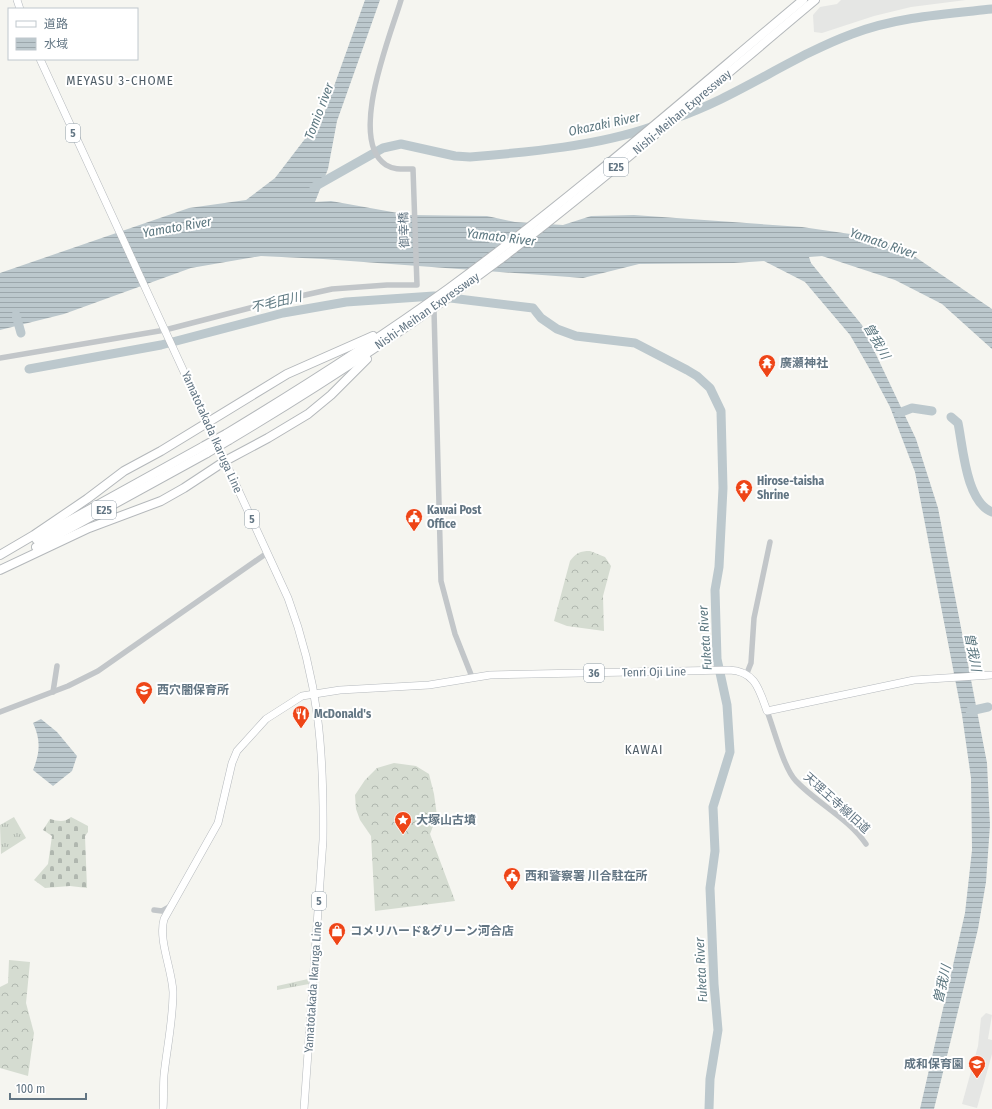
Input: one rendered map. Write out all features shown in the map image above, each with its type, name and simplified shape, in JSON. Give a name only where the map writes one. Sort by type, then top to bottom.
[{"type":"highway","name":"Nishi-Meihan Expressway","points":[[407,322],[592,178],[803,0]]},
{"type":"highway","name":"Nishi-Meihan Expressway","points":[[0,566],[228,437],[307,384],[395,330],[496,262],[585,192],[815,0]]},
{"type":"highway","points":[[0,556],[87,500],[124,471],[287,374],[395,330]]},
{"type":"highway","points":[[0,570],[82,531],[160,501],[224,461],[268,438],[308,414],[331,395],[364,360],[384,347],[395,330]]},
{"type":"highway","name":"Nishi-Meihan Expressway","points":[[0,556],[206,450]]},
{"type":"main road","name":"Yamatotakada Ikaruga Line","points":[[40,60],[106,207],[175,351],[224,461],[288,598],[299,630],[315,693],[321,747],[323,833],[304,1109]]},
{"type":"main road","name":"Tenri Oji Line","points":[[163,1109],[164,1076],[173,992],[171,973],[162,930],[164,919],[218,823],[232,762],[237,751],[260,724],[274,713],[302,696],[315,693],[428,685],[472,677],[494,675],[719,670],[742,671],[747,673]]},
{"type":"main road","points":[[747,673],[756,684],[767,711],[894,683],[937,677],[991,675]]},
{"type":"street","name":"御幸橋","points":[[165,330],[315,292],[354,286],[417,285],[413,169],[393,168],[380,160],[372,147],[370,128],[376,83],[402,0]]},
{"type":"street","points":[[434,310],[442,581],[454,634],[472,677]]},
{"type":"street","points":[[0,358],[165,330]]},
{"type":"street","points":[[747,673],[751,663],[754,618],[770,542]]},
{"type":"street","points":[[0,712],[53,692],[106,666],[267,553]]},
{"type":"street","points":[[53,692],[57,666]]},
{"type":"street","name":"天理王寺線旧道","points":[[767,711],[792,775],[801,786],[851,827],[866,844]]},
{"type":"street","points":[[154,910],[162,911],[171,906]]},
{"type":"shaded area","points":[[841,0],[966,0],[911,7],[874,16],[822,33],[814,32],[813,15],[820,7],[837,4]]},
{"type":"shaded area","name":"成和保育園","points":[[986,1013],[992,1015],[988,1039],[992,1040],[992,1054],[977,1108],[962,1104],[978,1046],[981,1018]]},
{"type":"green space","points":[[590,551],[605,557],[611,566],[603,596],[604,631],[567,626],[554,621],[570,561],[578,553]]},
{"type":"green space","points":[[394,763],[416,766],[429,774],[437,816],[430,834],[455,901],[375,911],[371,836],[360,820],[356,809],[355,795],[365,780],[377,768]]},
{"type":"green space","points":[[14,817],[26,838],[1,854],[0,825]]},
{"type":"green space","points":[[71,817],[88,826],[88,832],[85,836],[87,888],[70,886],[45,888],[34,880],[48,864],[52,836],[43,830],[50,819],[63,821]]},
{"type":"green space","points":[[9,960],[30,962],[26,1003],[34,1033],[28,1076],[0,1068],[0,987],[8,983]]},
{"type":"green space","points":[[308,979],[309,984],[277,990],[277,986]]},
{"type":"water","name":"Yamato River","points":[[365,0],[380,0],[337,121],[328,169],[315,202],[331,201],[409,215],[487,216],[515,222],[563,225],[591,216],[634,215],[802,227],[864,236],[908,252],[992,309],[992,349],[942,304],[895,280],[822,256],[809,257],[811,263],[862,325],[916,439],[938,508],[987,763],[990,825],[986,882],[978,929],[934,1109],[920,1109],[965,913],[972,850],[971,778],[962,715],[915,472],[890,407],[850,335],[805,282],[764,261],[734,263],[639,264],[583,278],[323,259],[261,256],[191,268],[64,314],[0,330],[0,273],[189,208],[246,200],[275,178],[324,114]]},
{"type":"water","points":[[41,719],[57,732],[77,756],[72,771],[53,786],[33,770],[39,746],[36,729],[33,723]]},
{"type":"waterway","name":"Okazaki River","points":[[673,119],[719,100],[829,43],[869,28],[903,20],[992,9]]},
{"type":"waterway","name":"Okazaki River","points":[[314,187],[383,148],[401,144],[455,156],[470,157],[564,147],[610,139],[654,126]]},
{"type":"waterway","name":"Fuketa River","points":[[29,369],[161,345],[283,313],[346,302],[434,296],[533,308],[541,318],[557,329],[576,336],[635,343],[687,370],[697,376],[710,388],[721,411],[723,488],[719,567],[715,590],[717,659],[727,705],[730,752],[713,807],[715,851],[710,888],[714,984],[718,1030],[710,1079],[709,1109]]},
{"type":"waterway","name":"不毛田川","points":[[16,315],[21,333]]},
{"type":"waterway","points":[[899,413],[912,408],[932,411]]},
{"type":"waterway","points":[[951,417],[958,423],[964,459],[971,486],[976,497],[983,506],[992,512]]},
{"type":"waterway","points":[[970,711],[988,707]]},
{"type":"place","name":"廣瀬神社","points":[[767,378]]},
{"type":"place","name":"Hirose-taisha Shrine","points":[[744,503]]},
{"type":"place","name":"Kawai Post Office","points":[[414,532]]},
{"type":"place","name":"西穴闇保育所","points":[[144,705]]},
{"type":"place","name":"McDonald's","points":[[301,729]]},
{"type":"place","name":"大塚山古墳","points":[[403,835]]},
{"type":"place","name":"西和警察署 川合駐在所","points":[[512,891]]},
{"type":"place","name":"コメリハード&グリーン河合店","points":[[337,946]]},
{"type":"place","name":"成和保育園","points":[[977,1079]]},
{"type":"district","name":"MEYASU 3-CHOME","points":[[120,80]]},
{"type":"district","name":"KAWAI","points":[[644,749]]},
{"type":"water label","name":"Tomio river","points":[[319,111]]},
{"type":"water label","name":"曽我川","points":[[877,341]]},
{"type":"water label","name":"曽我川","points":[[973,652]]},
{"type":"water label","name":"曽我川","points":[[942,984]]}]
